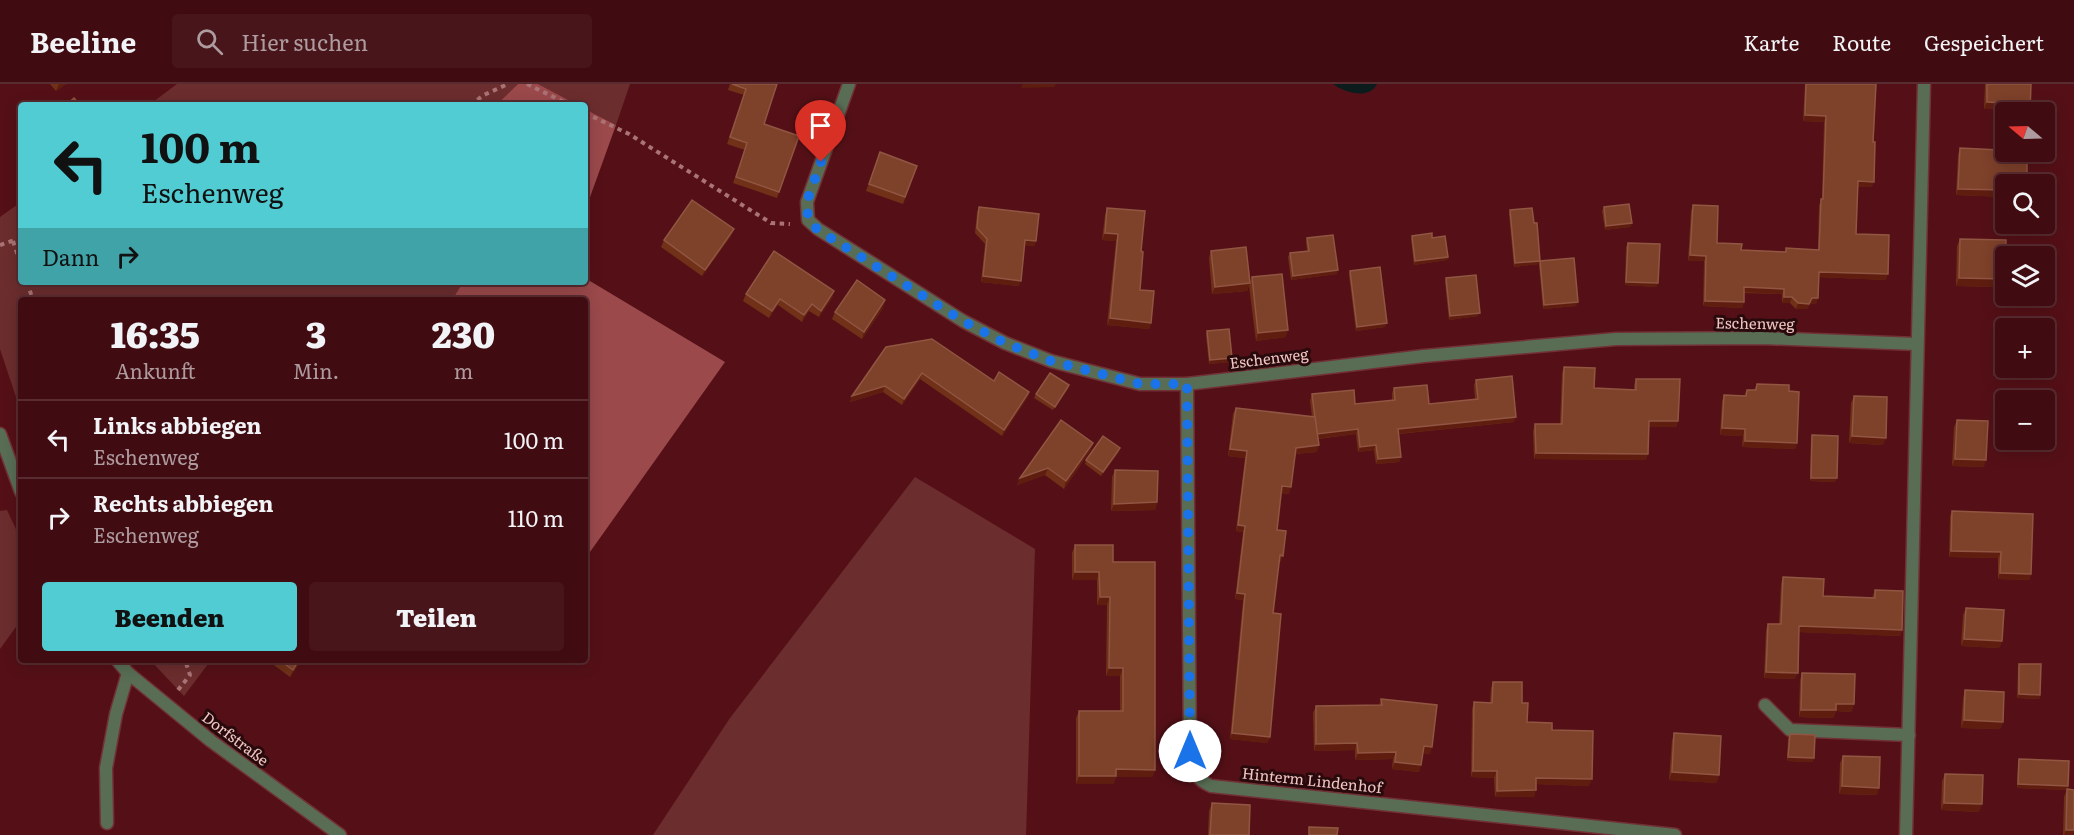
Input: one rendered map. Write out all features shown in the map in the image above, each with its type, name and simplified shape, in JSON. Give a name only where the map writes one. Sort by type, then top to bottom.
[{"type":"street","points":[[808,220],[807,201],[849,84]]},
{"type":"street","points":[[1906,835],[1924,84]]},
{"type":"street","name":"Eschenweg","points":[[808,220],[818,230],[963,321],[1005,343],[1051,361],[1140,384],[1187,384],[1424,356],[1616,339],[1763,338],[1917,344]]},
{"type":"street","name":"Hinterm Lindenhof","points":[[1187,384],[1190,751],[1194,771],[1200,781],[1211,786],[1675,835]]},
{"type":"street","points":[[0,434],[18,484]]},
{"type":"street","name":"Dorfstraße","points":[[120,663],[128,673],[211,741],[340,835]]},
{"type":"street","points":[[107,823],[106,768],[116,714],[128,673]]},
{"type":"street","points":[[1765,705],[1790,730],[1909,735]]},
{"type":"path","points":[[474,102],[508,84]]},
{"type":"path","points":[[527,84],[564,102]]},
{"type":"path","points":[[588,114],[629,134],[771,223],[788,225],[808,220]]},
{"type":"path","points":[[0,246],[18,239]]},
{"type":"path","points":[[13,241],[18,256]]},
{"type":"path","points":[[166,704],[190,675],[186,663]]},
{"type":"shaded area","points":[[177,84],[518,84],[499,102],[153,102]]},
{"type":"shaded area","points":[[518,84],[538,84],[572,102],[499,102]]},
{"type":"shaded area","points":[[538,84],[630,84],[616,125],[588,111],[588,102],[572,102]]},
{"type":"shaded area","points":[[1333,84],[1377,84],[1368,92],[1356,93]]},
{"type":"shaded area","points":[[588,111],[616,125],[588,203]]},
{"type":"shaded area","points":[[18,204],[18,285],[461,285],[454,297],[18,297],[18,403],[0,349],[0,217]]},
{"type":"shaded area","points":[[588,280],[725,362],[588,555],[588,297],[454,297],[461,285],[588,285]]},
{"type":"shaded area","points":[[915,477],[1035,549],[1026,835],[653,835],[730,718]]},
{"type":"shaded area","points":[[7,510],[18,534],[18,624],[0,649],[0,511]]},
{"type":"shaded area","points":[[153,663],[209,663],[184,696]]},
{"type":"building","points":[[732,84],[777,84],[764,124],[799,136],[779,192],[736,177],[747,143],[730,137],[746,89]]},
{"type":"building","points":[[1806,84],[1876,84],[1873,142],[1875,142],[1874,182],[1858,181],[1856,234],[1889,235],[1888,274],[1819,272],[1818,298],[1812,298],[1809,304],[1798,303],[1792,297],[1784,297],[1784,289],[1744,287],[1744,302],[1705,301],[1706,256],[1690,255],[1693,205],[1718,206],[1717,243],[1742,244],[1741,250],[1786,252],[1786,248],[1819,250],[1826,116],[1805,115]]},
{"type":"building","points":[[1987,84],[2031,84],[2030,102],[1987,102]]},
{"type":"building","points":[[1960,148],[1995,150],[1995,162],[2027,162],[2027,174],[1995,174],[1995,190],[1958,189]]},
{"type":"building","points":[[880,152],[917,166],[905,197],[869,184]]},
{"type":"building","points":[[692,200],[734,229],[705,270],[664,240]]},
{"type":"building","points":[[1629,204],[1632,223],[1606,226],[1604,207]]},
{"type":"building","points":[[979,207],[1039,214],[1036,241],[1025,240],[1021,281],[983,276],[987,239],[977,228]]},
{"type":"building","points":[[1107,208],[1145,211],[1140,290],[1154,291],[1151,323],[1110,318],[1118,234],[1105,233]]},
{"type":"building","points":[[1532,208],[1534,223],[1537,223],[1540,261],[1515,263],[1510,210]]},
{"type":"building","points":[[1432,233],[1432,238],[1445,236],[1448,257],[1415,261],[1412,236]]},
{"type":"building","points":[[1333,235],[1338,270],[1293,276],[1290,253],[1309,251],[1307,238]]},
{"type":"building","points":[[1960,239],[2006,240],[2006,246],[1995,246],[1995,279],[1959,278]]},
{"type":"building","points":[[1628,243],[1660,244],[1658,283],[1626,282]]},
{"type":"building","points":[[1246,247],[1250,283],[1215,287],[1211,251]]},
{"type":"building","points":[[774,251],[834,291],[821,311],[812,304],[804,315],[780,299],[772,311],[746,294]]},
{"type":"building","points":[[1574,258],[1578,302],[1544,305],[1540,261]]},
{"type":"building","points":[[1380,267],[1387,323],[1357,327],[1350,271]]},
{"type":"building","points":[[1282,274],[1288,330],[1258,333],[1252,277]]},
{"type":"building","points":[[1476,275],[1480,313],[1450,316],[1446,278]]},
{"type":"building","points":[[857,280],[885,300],[864,332],[835,312]]},
{"type":"building","points":[[1229,329],[1232,358],[1210,360],[1207,331]]},
{"type":"building","points":[[932,339],[994,381],[999,372],[1029,392],[1004,430],[922,373],[904,399],[885,386],[852,396],[886,347]]},
{"type":"building","points":[[1564,367],[1595,368],[1594,388],[1636,390],[1636,379],[1680,379],[1678,421],[1649,421],[1648,454],[1536,453],[1535,424],[1562,424]]},
{"type":"building","points":[[1050,373],[1069,385],[1055,407],[1036,394]]},
{"type":"building","points":[[1512,376],[1516,417],[1398,429],[1401,457],[1378,459],[1376,445],[1360,447],[1358,429],[1317,434],[1312,394],[1354,390],[1355,404],[1395,400],[1394,388],[1427,385],[1429,404],[1478,399],[1476,380]]},
{"type":"building","points":[[1757,384],[1789,385],[1789,391],[1799,392],[1797,443],[1745,441],[1745,429],[1722,428],[1724,395],[1746,396],[1747,390],[1756,390]]},
{"type":"building","points":[[1854,396],[1887,397],[1886,438],[1852,436]]},
{"type":"building","points":[[1236,408],[1315,417],[1319,445],[1296,448],[1291,487],[1282,486],[1277,530],[1286,531],[1283,556],[1280,555],[1273,613],[1281,614],[1270,737],[1232,733],[1245,594],[1237,593],[1245,526],[1238,525],[1247,451],[1230,449]]},
{"type":"building","points":[[1061,420],[1093,443],[1066,481],[1048,468],[1020,478]]},
{"type":"building","points":[[1957,420],[1988,421],[1986,460],[1955,459]]},
{"type":"building","points":[[1812,435],[1838,436],[1837,478],[1811,478]]},
{"type":"building","points":[[1103,436],[1120,448],[1103,472],[1086,460]]},
{"type":"building","points":[[1115,470],[1158,471],[1157,502],[1114,504]]},
{"type":"building","points":[[1952,511],[2033,514],[2031,574],[2000,573],[2001,552],[1951,551]]},
{"type":"building","points":[[1075,545],[1113,545],[1113,562],[1155,562],[1155,770],[1116,769],[1116,776],[1079,776],[1079,711],[1123,711],[1123,668],[1109,668],[1110,597],[1100,597],[1099,572],[1075,572]]},
{"type":"building","points":[[1783,577],[1824,579],[1823,596],[1875,598],[1875,590],[1903,591],[1902,630],[1799,626],[1798,673],[1766,672],[1768,624],[1781,624]]},
{"type":"building","points":[[1966,608],[2004,610],[2002,641],[1964,639]]},
{"type":"building","points":[[283,663],[297,663],[293,670]]},
{"type":"building","points":[[2019,664],[2041,664],[2040,695],[2019,694]]},
{"type":"building","points":[[1802,673],[1855,674],[1854,704],[1836,704],[1836,710],[1801,710]]},
{"type":"building","points":[[1493,682],[1522,682],[1522,703],[1528,703],[1527,722],[1552,723],[1552,730],[1593,731],[1592,779],[1536,778],[1536,790],[1497,791],[1497,771],[1473,771],[1474,702],[1492,703]]},
{"type":"building","points":[[1965,690],[2004,692],[2003,722],[1964,720]]},
{"type":"building","points":[[1381,699],[1437,705],[1432,747],[1424,746],[1421,765],[1395,762],[1396,752],[1358,753],[1357,743],[1316,744],[1316,706],[1382,705]]},
{"type":"building","points":[[1674,733],[1721,736],[1719,775],[1672,772]]},
{"type":"building","points":[[1790,734],[1815,735],[1814,758],[1788,757]]},
{"type":"building","points":[[1843,756],[1880,757],[1879,788],[1842,786]]},
{"type":"building","points":[[2019,759],[2069,761],[2068,786],[2018,784]]},
{"type":"building","points":[[1945,774],[1983,775],[1982,804],[1944,803]]},
{"type":"building","points":[[2067,789],[2074,790],[2074,830],[2066,830]]},
{"type":"building","points":[[1212,803],[1250,805],[1249,835],[1210,835]]},
{"type":"building","points":[[1309,827],[1338,828],[1337,835],[1309,835]]},
{"type":"route","points":[[821,162],[807,201],[808,220],[818,230],[963,321],[1005,343],[1051,361],[1140,384],[1187,384],[1190,751]]}]
